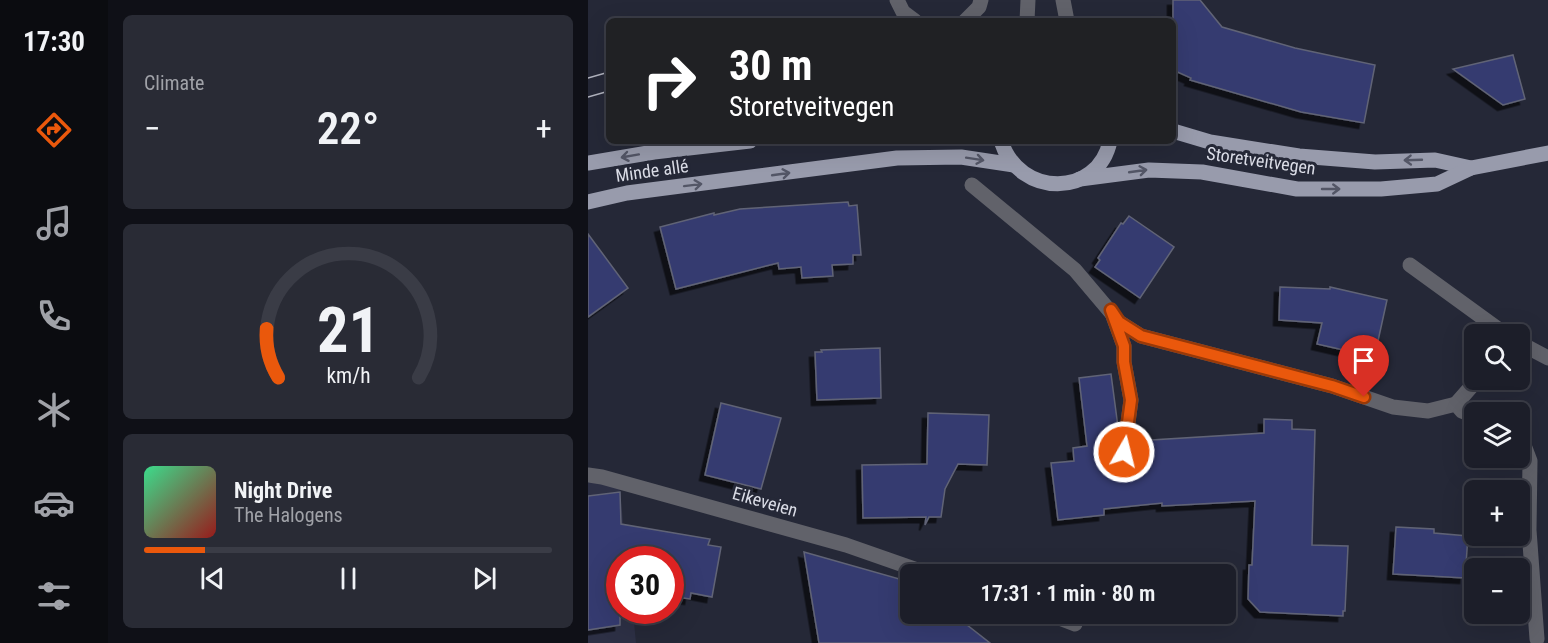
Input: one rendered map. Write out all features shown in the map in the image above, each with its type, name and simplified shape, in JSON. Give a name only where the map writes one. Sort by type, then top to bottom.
[{"type":"main road","name":"Storetveitvegen","points":[[1176,132],[1210,141],[1299,156],[1375,162],[1436,160],[1471,168]]},
{"type":"main road","points":[[588,163],[724,144]]},
{"type":"main road","points":[[1002,144],[1005,153],[1014,165]]},
{"type":"main road","points":[[1080,179],[1092,171],[1102,159],[1109,144]]},
{"type":"main road","name":"Storetveitvegen","points":[[1014,165],[1024,175],[1038,181],[1059,183],[1149,170],[1202,172],[1297,189],[1381,189],[1437,183],[1471,168],[1548,153]]},
{"type":"main road","name":"Minde allé","points":[[588,202],[627,193],[897,158],[961,157],[1014,165]]},
{"type":"street","points":[[897,0],[903,12],[911,18]]},
{"type":"street","points":[[968,18],[979,7],[981,0]]},
{"type":"street","points":[[1027,18],[1028,0]]},
{"type":"street","points":[[1063,0],[1066,18]]},
{"type":"street","points":[[972,185],[1075,270],[1119,322],[1141,336],[1332,386],[1393,407],[1428,411],[1456,404],[1468,390]]},
{"type":"street","points":[[1410,265],[1491,324]]},
{"type":"street","points":[[1111,310],[1124,346],[1124,362],[1131,400],[1124,452],[1129,469]]},
{"type":"street","points":[[1530,348],[1548,358]]},
{"type":"street","points":[[1456,404],[1464,412]]},
{"type":"street","points":[[1530,468],[1529,530],[1537,639]]},
{"type":"street","name":"Eikeveien","points":[[588,474],[846,545],[900,564]]},
{"type":"shaded area","points":[[619,482],[626,546],[606,546],[606,624],[634,624],[636,643],[588,643],[588,483]]},
{"type":"building","points":[[1173,0],[1200,0],[1222,27],[1295,48],[1375,65],[1364,123],[1301,112],[1190,80],[1191,78],[1176,71],[1176,18],[1173,18]]},
{"type":"building","points":[[1513,55],[1525,99],[1503,105],[1453,69]]},
{"type":"building","points":[[848,202],[849,206],[857,205],[861,255],[853,255],[853,264],[832,265],[833,276],[802,278],[801,267],[779,269],[778,263],[676,289],[660,227],[714,213],[714,215],[740,209]]},
{"type":"building","points":[[1129,216],[1174,247],[1140,298],[1095,267],[1100,260],[1098,258],[1121,223],[1123,224]]},
{"type":"building","points":[[588,234],[628,288],[588,317]]},
{"type":"building","points":[[1280,287],[1330,289],[1330,287],[1387,300],[1376,350],[1350,344],[1348,351],[1317,344],[1322,323],[1279,320]]},
{"type":"building","points":[[880,348],[881,398],[817,400],[815,352]]},
{"type":"building","points":[[1111,374],[1118,427],[1115,454],[1120,472],[1126,478],[1136,476],[1139,471],[1134,451],[1135,441],[1264,433],[1264,419],[1292,420],[1292,429],[1315,430],[1312,545],[1348,546],[1343,616],[1260,612],[1248,599],[1255,501],[1162,506],[1162,503],[1104,509],[1104,515],[1058,520],[1051,463],[1074,461],[1073,448],[1087,446],[1079,378]]},
{"type":"building","points":[[721,403],[781,418],[761,489],[705,475]]},
{"type":"building","points":[[928,413],[989,415],[987,465],[958,464],[945,489],[941,517],[929,517],[925,525],[926,517],[863,518],[862,465],[927,464]]},
{"type":"building","points":[[620,492],[621,524],[710,539],[708,545],[721,547],[712,597],[691,593],[690,599],[684,598],[684,546],[606,546],[606,624],[620,625],[588,630],[588,496]]},
{"type":"building","points":[[1396,527],[1434,529],[1434,533],[1464,536],[1464,546],[1467,546],[1466,558],[1464,558],[1464,578],[1393,574]]},
{"type":"building","points":[[804,552],[900,579],[900,624],[966,624],[990,643],[819,643]]},
{"type":"tram line","points":[[588,78],[606,73]]},
{"type":"tram line","points":[[588,97],[606,92]]},
{"type":"route","points":[[1124,452],[1131,400],[1124,362],[1124,346],[1111,310],[1119,322],[1141,336],[1332,386],[1364,397]]}]
